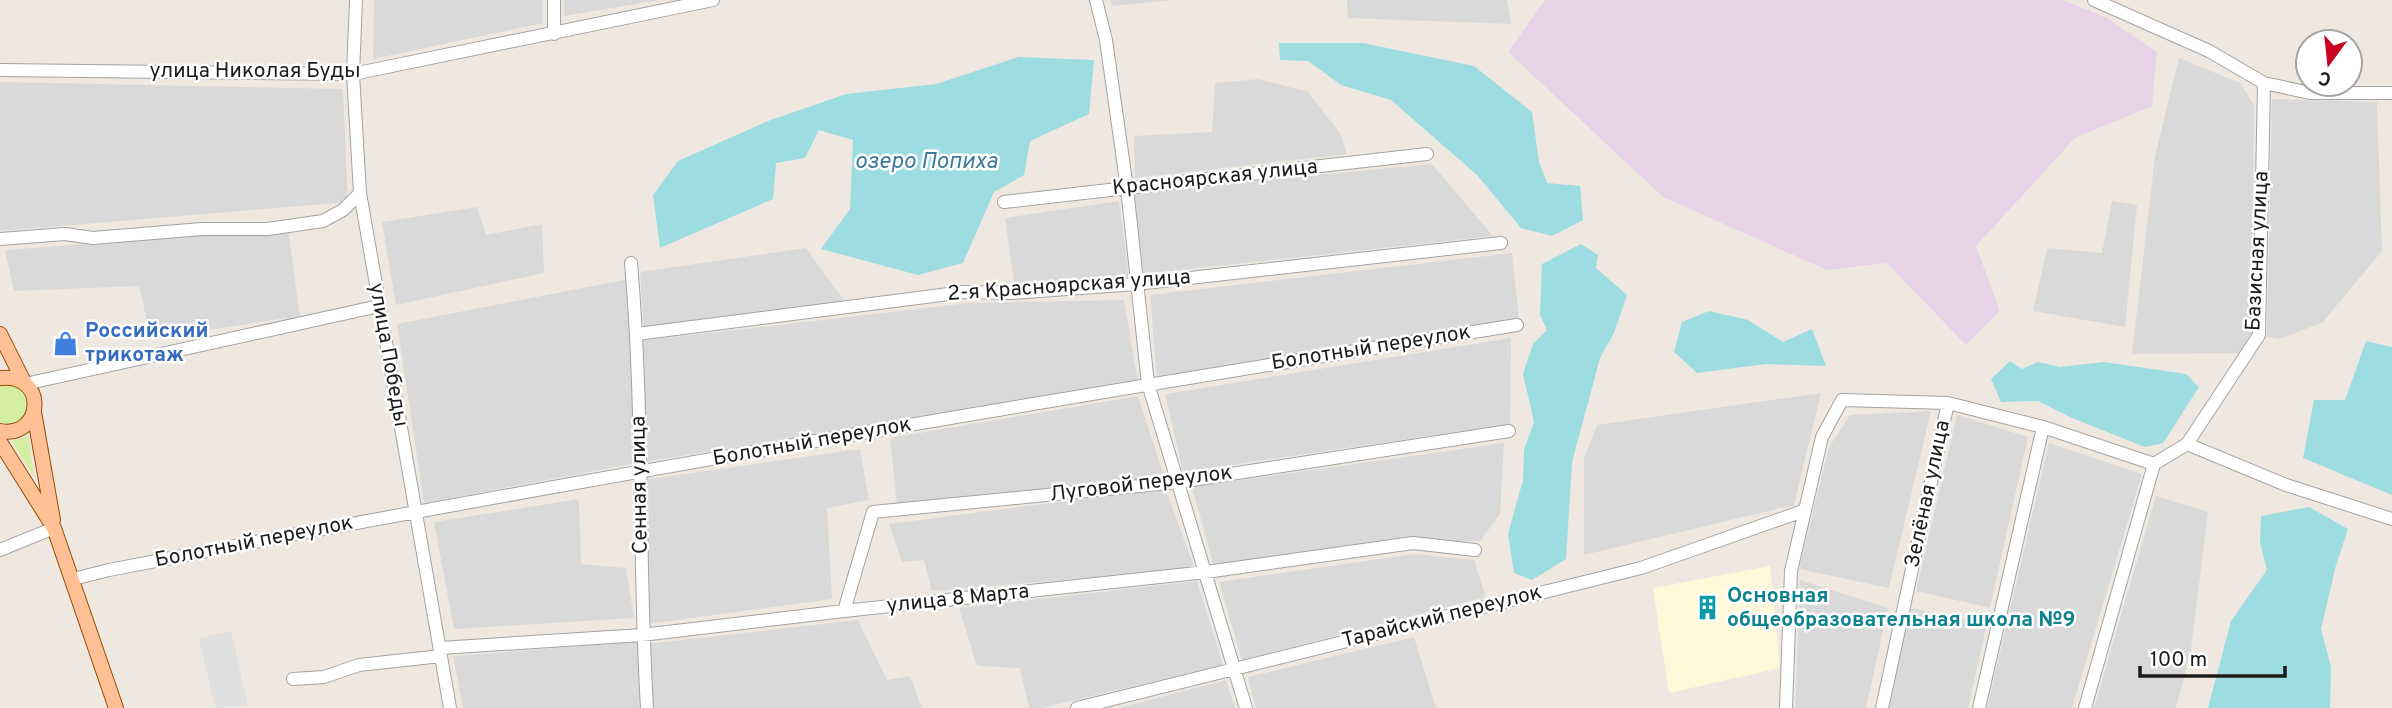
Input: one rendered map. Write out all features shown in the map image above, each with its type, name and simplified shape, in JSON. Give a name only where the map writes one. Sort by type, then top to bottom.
[{"type":"main road","points":[[0,334],[35,401],[34,412],[54,528],[116,708]]},
{"type":"main road","points":[[0,379],[14,378],[25,384]]},
{"type":"main road","points":[[0,430],[18,430],[28,423],[34,412]]},
{"type":"main road","points":[[0,442],[54,528]]},
{"type":"street","name":"улица Победы","points":[[356,0],[353,74],[360,193],[450,708]]},
{"type":"street","points":[[554,0],[554,34]]},
{"type":"street","name":"улица Николая Буды","points":[[0,70],[353,74],[713,0]]},
{"type":"street","points":[[1096,0],[1107,40],[1127,188],[1148,384],[1246,708]]},
{"type":"street","points":[[2094,0],[2210,51],[2264,83],[2310,93],[2392,93]]},
{"type":"street","name":"Базисная улица","points":[[2154,464],[2187,443],[2259,335],[2264,83]]},
{"type":"street","name":"Красноярская улица","points":[[1004,202],[1427,154]]},
{"type":"street","points":[[0,239],[65,234],[93,238],[202,229],[268,229],[323,221],[343,209],[360,193]]},
{"type":"street","name":"2-я Красноярская улица","points":[[637,334],[964,292],[1012,293],[1136,284],[1501,243]]},
{"type":"street","name":"Сенная улица","points":[[631,263],[637,334],[642,635],[647,708]]},
{"type":"street","points":[[25,384],[379,306]]},
{"type":"street","name":"Болотный переулок","points":[[73,579],[416,510],[1148,384],[1517,325]]},
{"type":"street","points":[[1786,708],[1790,571],[1822,437],[1842,400],[1948,402],[2043,426],[2154,464],[2084,708]]},
{"type":"street","name":"Зелёная улица","points":[[1882,708],[1948,402]]},
{"type":"street","points":[[1979,708],[2043,426]]},
{"type":"street","name":"Луговой переулок","points":[[844,611],[873,512],[1179,482],[1509,431]]},
{"type":"street","points":[[2187,443],[2286,485],[2392,519]]},
{"type":"street","name":"Тарайский переулок","points":[[1077,708],[1641,568],[1803,511]]},
{"type":"street","points":[[0,550],[54,528]]},
{"type":"street","name":"улица 8 Марта","points":[[293,679],[324,677],[359,665],[440,652],[642,635],[1206,572],[1413,543],[1475,550]]},
{"type":"shaded area","points":[[374,0],[542,0],[543,23],[373,59]]},
{"type":"shaded area","points":[[564,0],[660,0],[564,16]]},
{"type":"shaded area","points":[[1110,0],[1174,0],[1112,6]]},
{"type":"shaded area","points":[[1347,0],[1507,0],[1511,24],[1348,18]]},
{"type":"shaded area","points":[[1545,0],[2063,0],[2105,17],[2157,52],[2152,106],[2075,138],[1976,246],[2000,311],[1966,345],[1887,263],[1827,270],[1663,197],[1508,52]]},
{"type":"shaded area","points":[[2179,58],[2240,83],[2254,105],[2252,339],[2239,353],[2132,354],[2155,156]]},
{"type":"shaded area","points":[[1259,79],[1308,92],[1340,133],[1347,154],[1135,178],[1134,136],[1212,132],[1215,83]]},
{"type":"shaded area","points":[[0,82],[343,89],[348,202],[0,231]]},
{"type":"shaded area","points":[[2272,99],[2377,102],[2382,251],[2323,322],[2280,339],[2267,337]]},
{"type":"shaded area","points":[[1432,164],[1493,236],[1144,274],[1130,193]]},
{"type":"shaded area","points":[[1119,201],[1129,278],[1015,288],[1005,218]]},
{"type":"shaded area","points":[[2112,201],[2137,205],[2125,327],[2033,311],[2047,248],[2102,253]]},
{"type":"shaded area","points":[[477,207],[486,235],[542,224],[544,273],[396,305],[382,222]]},
{"type":"shaded area","points":[[288,229],[300,316],[151,339],[139,286],[14,291],[5,250]]},
{"type":"shaded area","points":[[806,248],[845,302],[644,329],[640,272]]},
{"type":"shaded area","points":[[1512,253],[1519,319],[1157,380],[1150,295]]},
{"type":"shaded area","points":[[629,279],[637,463],[424,503],[397,324]]},
{"type":"shaded area","points":[[1124,300],[1138,382],[644,462],[640,341],[969,303]]},
{"type":"shaded area","points":[[1511,338],[1510,424],[1183,472],[1165,394]]},
{"type":"shaded area","points":[[1821,393],[1794,505],[1584,555],[1584,458],[1597,425]]},
{"type":"shaded area","points":[[1138,396],[1165,479],[897,506],[890,438]]},
{"type":"shaded area","points":[[1931,411],[1889,588],[1799,569],[1829,447],[1850,415]]},
{"type":"shaded area","points":[[1957,415],[2028,437],[1990,608],[1916,591]]},
{"type":"shaded area","points":[[1504,443],[1500,514],[1481,540],[1329,552],[1214,567],[1192,487]]},
{"type":"shaded area","points":[[2049,443],[2142,474],[2072,708],[1987,708]]},
{"type":"shaded area","points":[[860,449],[869,500],[827,508],[832,599],[647,624],[643,480]]},
{"type":"shaded area","points":[[1165,488],[1195,569],[932,591],[924,560],[902,562],[889,524]]},
{"type":"shaded area","points":[[2156,496],[2208,512],[2191,650],[2176,708],[2094,708]]},
{"type":"shaded area","points":[[579,499],[581,564],[626,568],[634,618],[454,629],[434,522]]},
{"type":"shaded area","points":[[1415,554],[1474,560],[1486,597],[1242,660],[1219,582]]},
{"type":"shaded area","points":[[1770,566],[1780,668],[1669,693],[1653,588]]},
{"type":"shaded area","points":[[1800,580],[1888,608],[1866,708],[1795,708]]},
{"type":"shaded area","points":[[1197,581],[1223,665],[1041,708],[1029,708],[1020,668],[977,666],[959,608]]},
{"type":"shaded area","points":[[1911,608],[1987,624],[1968,708],[1887,708]]},
{"type":"shaded area","points":[[858,620],[887,680],[910,676],[922,708],[651,708],[646,644]]},
{"type":"shaded area","points":[[231,631],[248,705],[215,708],[199,638]]},
{"type":"shaded area","points":[[1414,637],[1436,708],[1256,708],[1248,677]]},
{"type":"shaded area","points":[[638,642],[641,708],[463,708],[453,656]]},
{"type":"shaded area","points":[[1226,680],[1235,708],[1119,708]]},
{"type":"green space","points":[[6,384],[23,393],[28,407],[20,419],[0,424],[0,385]]},
{"type":"green space","points":[[28,436],[34,477],[12,441]]},
{"type":"water","points":[[1279,43],[1363,43],[1474,66],[1532,112],[1539,162],[1547,183],[1580,186],[1583,220],[1552,236],[1521,228],[1477,175],[1391,100],[1341,85],[1308,61],[1280,60]]},
{"type":"water","name":"озеро Попиха","points":[[1019,57],[1094,60],[1089,114],[1030,141],[1024,175],[994,192],[963,263],[918,275],[821,249],[850,209],[853,140],[819,130],[805,158],[776,163],[773,199],[660,248],[653,195],[678,161],[768,121],[846,94],[936,84]]},
{"type":"water","points":[[1581,244],[1598,255],[1596,268],[1627,295],[1614,333],[1600,358],[1572,462],[1566,559],[1532,580],[1514,573],[1508,534],[1523,480],[1524,450],[1534,422],[1523,374],[1533,344],[1547,330],[1540,315],[1542,264]]},
{"type":"water","points":[[1709,311],[1748,320],[1783,342],[1812,329],[1826,366],[1766,364],[1697,373],[1674,352],[1682,322]]},
{"type":"water","points":[[2366,341],[2392,347],[2392,495],[2303,458],[2314,400],[2345,400]]},
{"type":"water","points":[[2010,361],[2022,369],[2038,362],[2060,367],[2104,362],[2186,374],[2199,387],[2163,443],[2145,447],[2072,418],[2038,401],[2001,402],[1991,379]]},
{"type":"water","points":[[2309,507],[2348,529],[2336,565],[2321,629],[2331,667],[2330,708],[2208,708],[2231,621],[2267,570],[2260,542],[2261,516]]},
{"type":"place","name":"Российский трикотаж","points":[[65,343]]},
{"type":"place","name":"Основная общеобразовательная школа №9","points":[[1707,608]]}]
